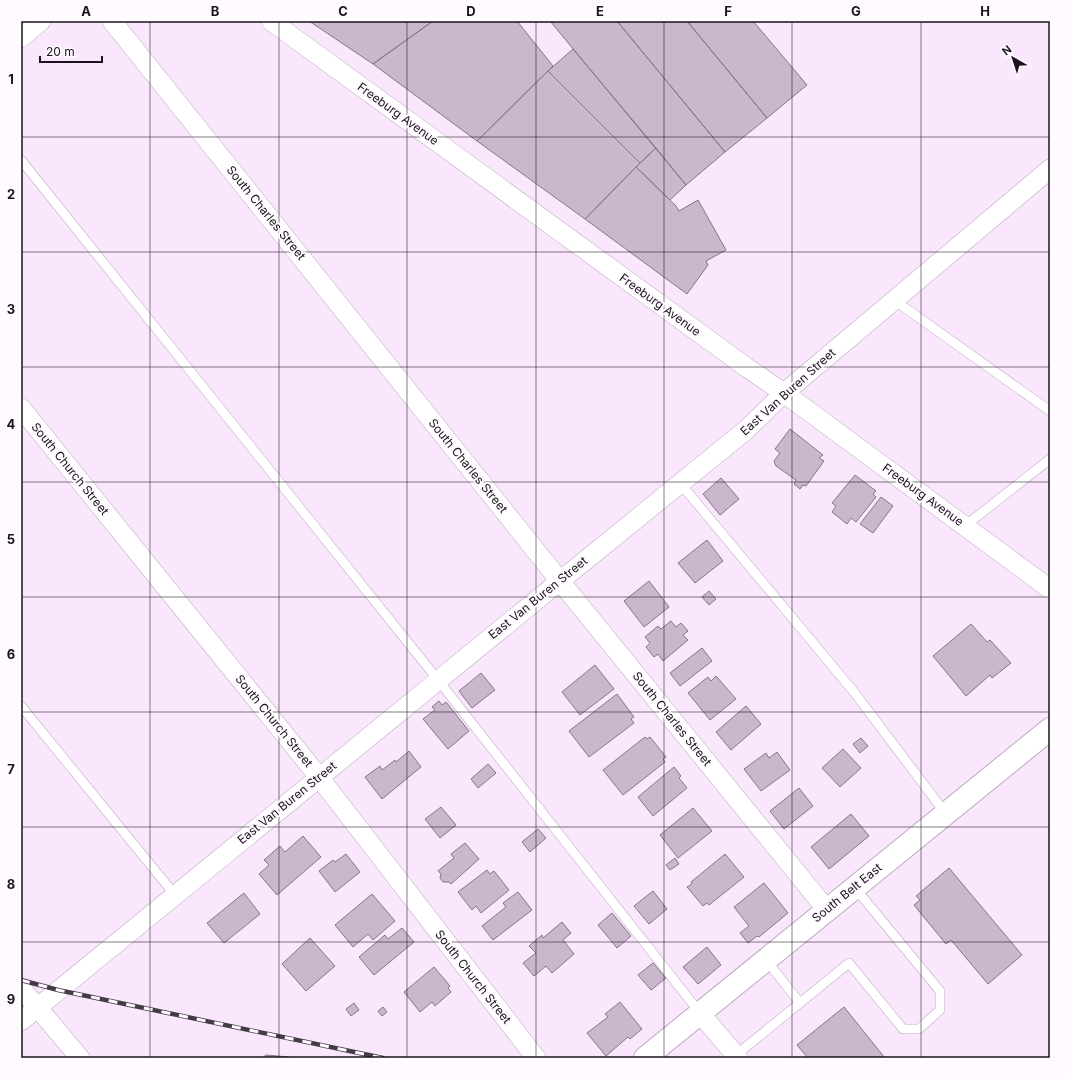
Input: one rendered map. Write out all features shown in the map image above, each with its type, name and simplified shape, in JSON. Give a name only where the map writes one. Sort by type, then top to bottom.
[{"type":"main road","name":"South Belt East","points":[[645,1058],[1050,729]]},
{"type":"street","points":[[21,38],[41,21]]},
{"type":"street","name":"South Charles Street","points":[[112,21],[560,581],[827,910]]},
{"type":"street","name":"Freeburg Avenue","points":[[270,21],[733,358],[784,393],[1050,588]]},
{"type":"street","name":"East Van Buren Street","points":[[21,1021],[746,430],[784,393],[1050,169]]},
{"type":"street","name":"South Church Street","points":[[21,408],[319,777],[536,1058]]},
{"type":"street","points":[[21,988],[80,1058]]},
{"type":"street","points":[[700,1012],[737,1057]]},
{"type":"lane","points":[[21,160],[438,680],[700,1012]]},
{"type":"lane","points":[[894,300],[1050,411]]},
{"type":"lane","points":[[965,526],[1050,459]]},
{"type":"lane","points":[[680,483],[854,692],[946,814]]},
{"type":"lane","points":[[21,706],[175,895]]},
{"type":"lane","points":[[737,1057],[849,963],[904,1029],[919,1028],[940,1010],[940,991],[855,888]]},
{"type":"lane","points":[[765,960],[800,1003]]},
{"type":"building","points":[[309,21],[433,21],[373,64]]},
{"type":"building","points":[[433,21],[517,21],[553,66],[477,141],[373,64]]},
{"type":"building","points":[[550,21],[617,21],[725,152],[686,185]]},
{"type":"building","points":[[617,21],[687,21],[767,118],[725,152]]},
{"type":"building","points":[[687,21],[753,21],[807,85],[767,118]]},
{"type":"building","points":[[573,49],[656,148],[640,163],[548,71]]},
{"type":"building","points":[[548,71],[640,163],[585,219],[477,141]]},
{"type":"building","points":[[656,148],[686,185],[670,200],[636,167]]},
{"type":"building","points":[[636,167],[676,206],[679,211],[698,200],[726,250],[706,261],[708,265],[687,294],[585,219]]},
{"type":"building","points":[[790,429],[823,455],[819,458],[824,461],[806,486],[803,485],[800,489],[794,484],[796,480],[776,466],[774,461],[780,453],[775,449]]},
{"type":"building","points":[[855,475],[876,491],[873,494],[876,497],[856,522],[851,518],[847,524],[832,512],[836,506],[832,503]]},
{"type":"building","points":[[721,478],[739,499],[720,515],[703,494]]},
{"type":"building","points":[[881,497],[893,506],[873,533],[860,524]]},
{"type":"building","points":[[707,540],[723,561],[695,583],[678,563]]},
{"type":"building","points":[[649,581],[669,607],[644,627],[624,601]]},
{"type":"building","points":[[709,591],[716,599],[709,605],[702,597]]},
{"type":"building","points":[[671,621],[676,627],[681,623],[688,631],[683,635],[688,640],[663,661],[658,654],[654,657],[646,647],[650,643],[645,637],[658,626],[661,629]]},
{"type":"building","points":[[971,624],[987,642],[990,640],[1011,663],[992,678],[990,675],[966,696],[933,656]]},
{"type":"building","points":[[702,648],[712,661],[680,686],[670,673]]},
{"type":"building","points":[[595,665],[614,689],[580,715],[562,692]]},
{"type":"building","points":[[481,673],[495,690],[472,708],[459,691]]},
{"type":"building","points":[[716,676],[736,699],[710,720],[688,693],[708,677],[711,681]]},
{"type":"building","points":[[617,694],[634,717],[631,719],[634,723],[589,757],[569,731]]},
{"type":"building","points":[[439,701],[442,705],[446,702],[469,731],[448,749],[423,719],[435,710],[432,707]]},
{"type":"building","points":[[746,706],[761,724],[731,750],[716,732]]},
{"type":"building","points":[[645,737],[647,739],[650,737],[666,757],[663,759],[665,762],[623,795],[603,770]]},
{"type":"building","points":[[861,738],[868,746],[860,753],[853,744]]},
{"type":"building","points":[[843,749],[861,768],[840,787],[822,768]]},
{"type":"building","points":[[409,751],[421,767],[382,799],[365,777],[380,766],[382,770],[395,760],[396,762]]},
{"type":"building","points":[[777,752],[790,770],[761,791],[744,769],[766,753],[769,758]]},
{"type":"building","points":[[488,764],[496,773],[478,788],[471,779]]},
{"type":"building","points":[[674,767],[681,776],[679,778],[687,788],[653,816],[638,797]]},
{"type":"building","points":[[799,788],[813,806],[784,829],[770,811]]},
{"type":"building","points":[[441,807],[456,825],[440,838],[425,819]]},
{"type":"building","points":[[693,808],[712,831],[678,858],[660,835]]},
{"type":"building","points":[[851,814],[869,836],[829,869],[811,847]]},
{"type":"building","points":[[538,829],[546,838],[530,852],[522,842]]},
{"type":"building","points":[[303,836],[321,857],[277,895],[259,874],[269,865],[264,860],[280,846],[285,852]]},
{"type":"building","points":[[465,843],[479,859],[451,884],[449,882],[443,882],[440,878],[441,874],[438,871],[454,858],[451,854]]},
{"type":"building","points":[[346,854],[360,872],[335,892],[319,871],[333,860],[335,862]]},
{"type":"building","points":[[725,854],[744,877],[709,905],[707,903],[703,906],[687,887]]},
{"type":"building","points":[[675,858],[679,864],[670,870],[666,865]]},
{"type":"building","points":[[949,868],[1022,955],[988,984],[951,940],[946,944],[914,905],[920,900],[916,896]]},
{"type":"building","points":[[487,870],[490,874],[494,871],[509,890],[481,913],[476,906],[472,910],[458,892]]},
{"type":"building","points":[[764,883],[788,913],[759,937],[757,936],[748,943],[740,933],[749,926],[734,907]]},
{"type":"building","points":[[653,891],[667,909],[649,924],[634,906]]},
{"type":"building","points":[[518,892],[532,910],[493,940],[482,926],[506,907],[503,903]]},
{"type":"building","points":[[244,893],[260,914],[224,943],[207,923]]},
{"type":"building","points":[[372,894],[395,921],[373,940],[368,934],[353,947],[335,925]]},
{"type":"building","points":[[612,913],[631,936],[617,948],[598,925]]},
{"type":"building","points":[[562,922],[571,933],[563,940],[574,954],[552,973],[546,966],[534,976],[523,963],[536,953],[529,946],[542,935],[543,938]]},
{"type":"building","points":[[402,928],[414,942],[374,975],[359,957],[385,935],[388,939]]},
{"type":"building","points":[[310,938],[335,966],[306,991],[282,964]]},
{"type":"building","points":[[707,947],[721,965],[698,984],[683,967]]},
{"type":"building","points":[[653,963],[666,978],[651,990],[638,975]]},
{"type":"building","points":[[434,967],[450,986],[448,988],[451,992],[435,1006],[432,1002],[420,1012],[404,992]]},
{"type":"building","points":[[620,1002],[642,1029],[630,1039],[628,1037],[606,1056],[587,1033],[608,1017],[605,1014]]},
{"type":"building","points":[[354,1003],[359,1010],[351,1016],[346,1009]]},
{"type":"building","points":[[383,1007],[387,1012],[382,1016],[378,1011]]},
{"type":"building","points":[[844,1007],[885,1058],[808,1058],[797,1045]]},
{"type":"building","points":[[266,1055],[289,1057],[289,1058],[262,1058]]},
{"type":"railway","points":[[21,980],[58,990],[383,1058]]}]
